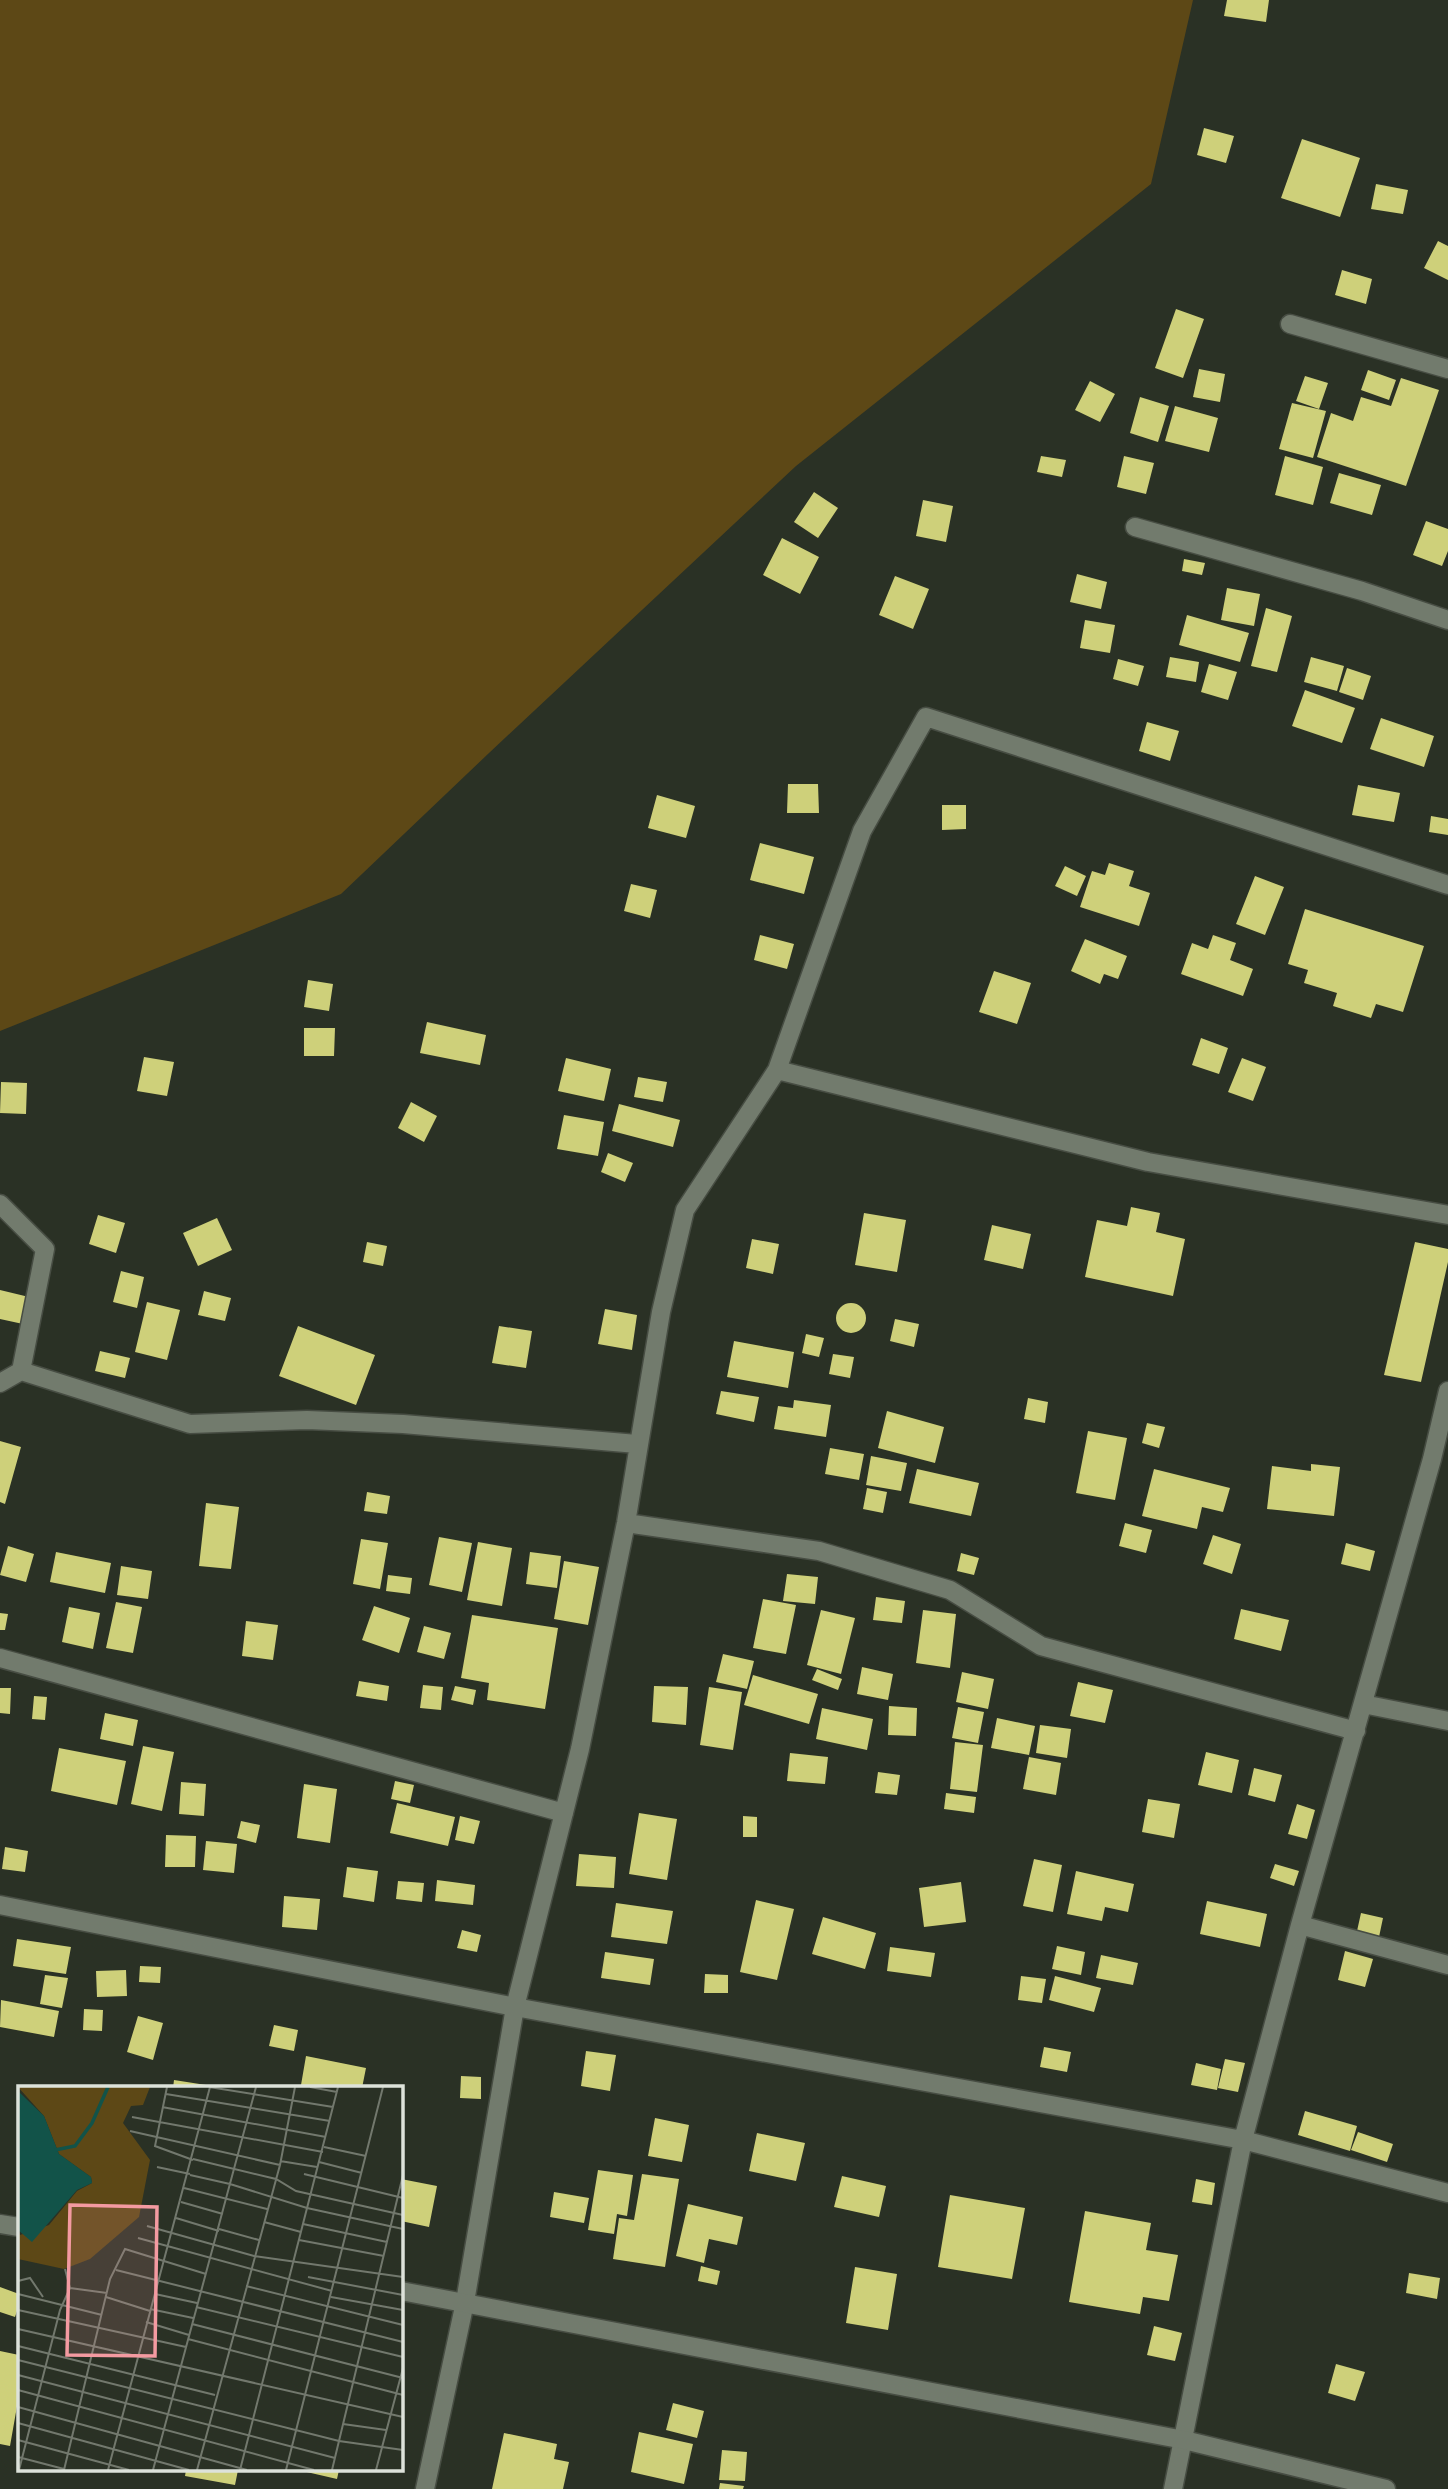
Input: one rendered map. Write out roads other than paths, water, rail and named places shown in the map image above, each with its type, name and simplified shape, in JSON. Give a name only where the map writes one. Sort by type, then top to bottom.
[{"type":"street","points":[[1290,324],[1448,369]]},
{"type":"street","points":[[1136,527],[1362,591],[1448,620]]},
{"type":"street","points":[[425,2489],[465,2302],[515,2007],[580,1749],[626,1524],[661,1312],[685,1210],[777,1070],[862,831],[926,717],[1448,885]]},
{"type":"street","points":[[777,1070],[1148,1162],[1448,1215]]},
{"type":"street","points":[[0,1203],[45,1250],[21,1371]]},
{"type":"street","points":[[0,1383],[21,1371],[190,1424],[307,1420],[403,1424],[638,1444]]},
{"type":"street","points":[[1173,2489],[1243,2140],[1363,1704],[1440,1460],[1448,1391]]},
{"type":"street","points":[[626,1524],[819,1551],[950,1590],[1041,1646],[1356,1731]]},
{"type":"street","points":[[0,1658],[564,1813]]},
{"type":"street","points":[[1363,1704],[1448,1721]]},
{"type":"street","points":[[0,1905],[515,2007],[1243,2140],[1448,2193]]},
{"type":"street","points":[[1300,1925],[1448,1965]]},
{"type":"street","points":[[0,2224],[18,2227]]},
{"type":"street","points":[[402,2291],[1184,2440],[1386,2489]]}]
